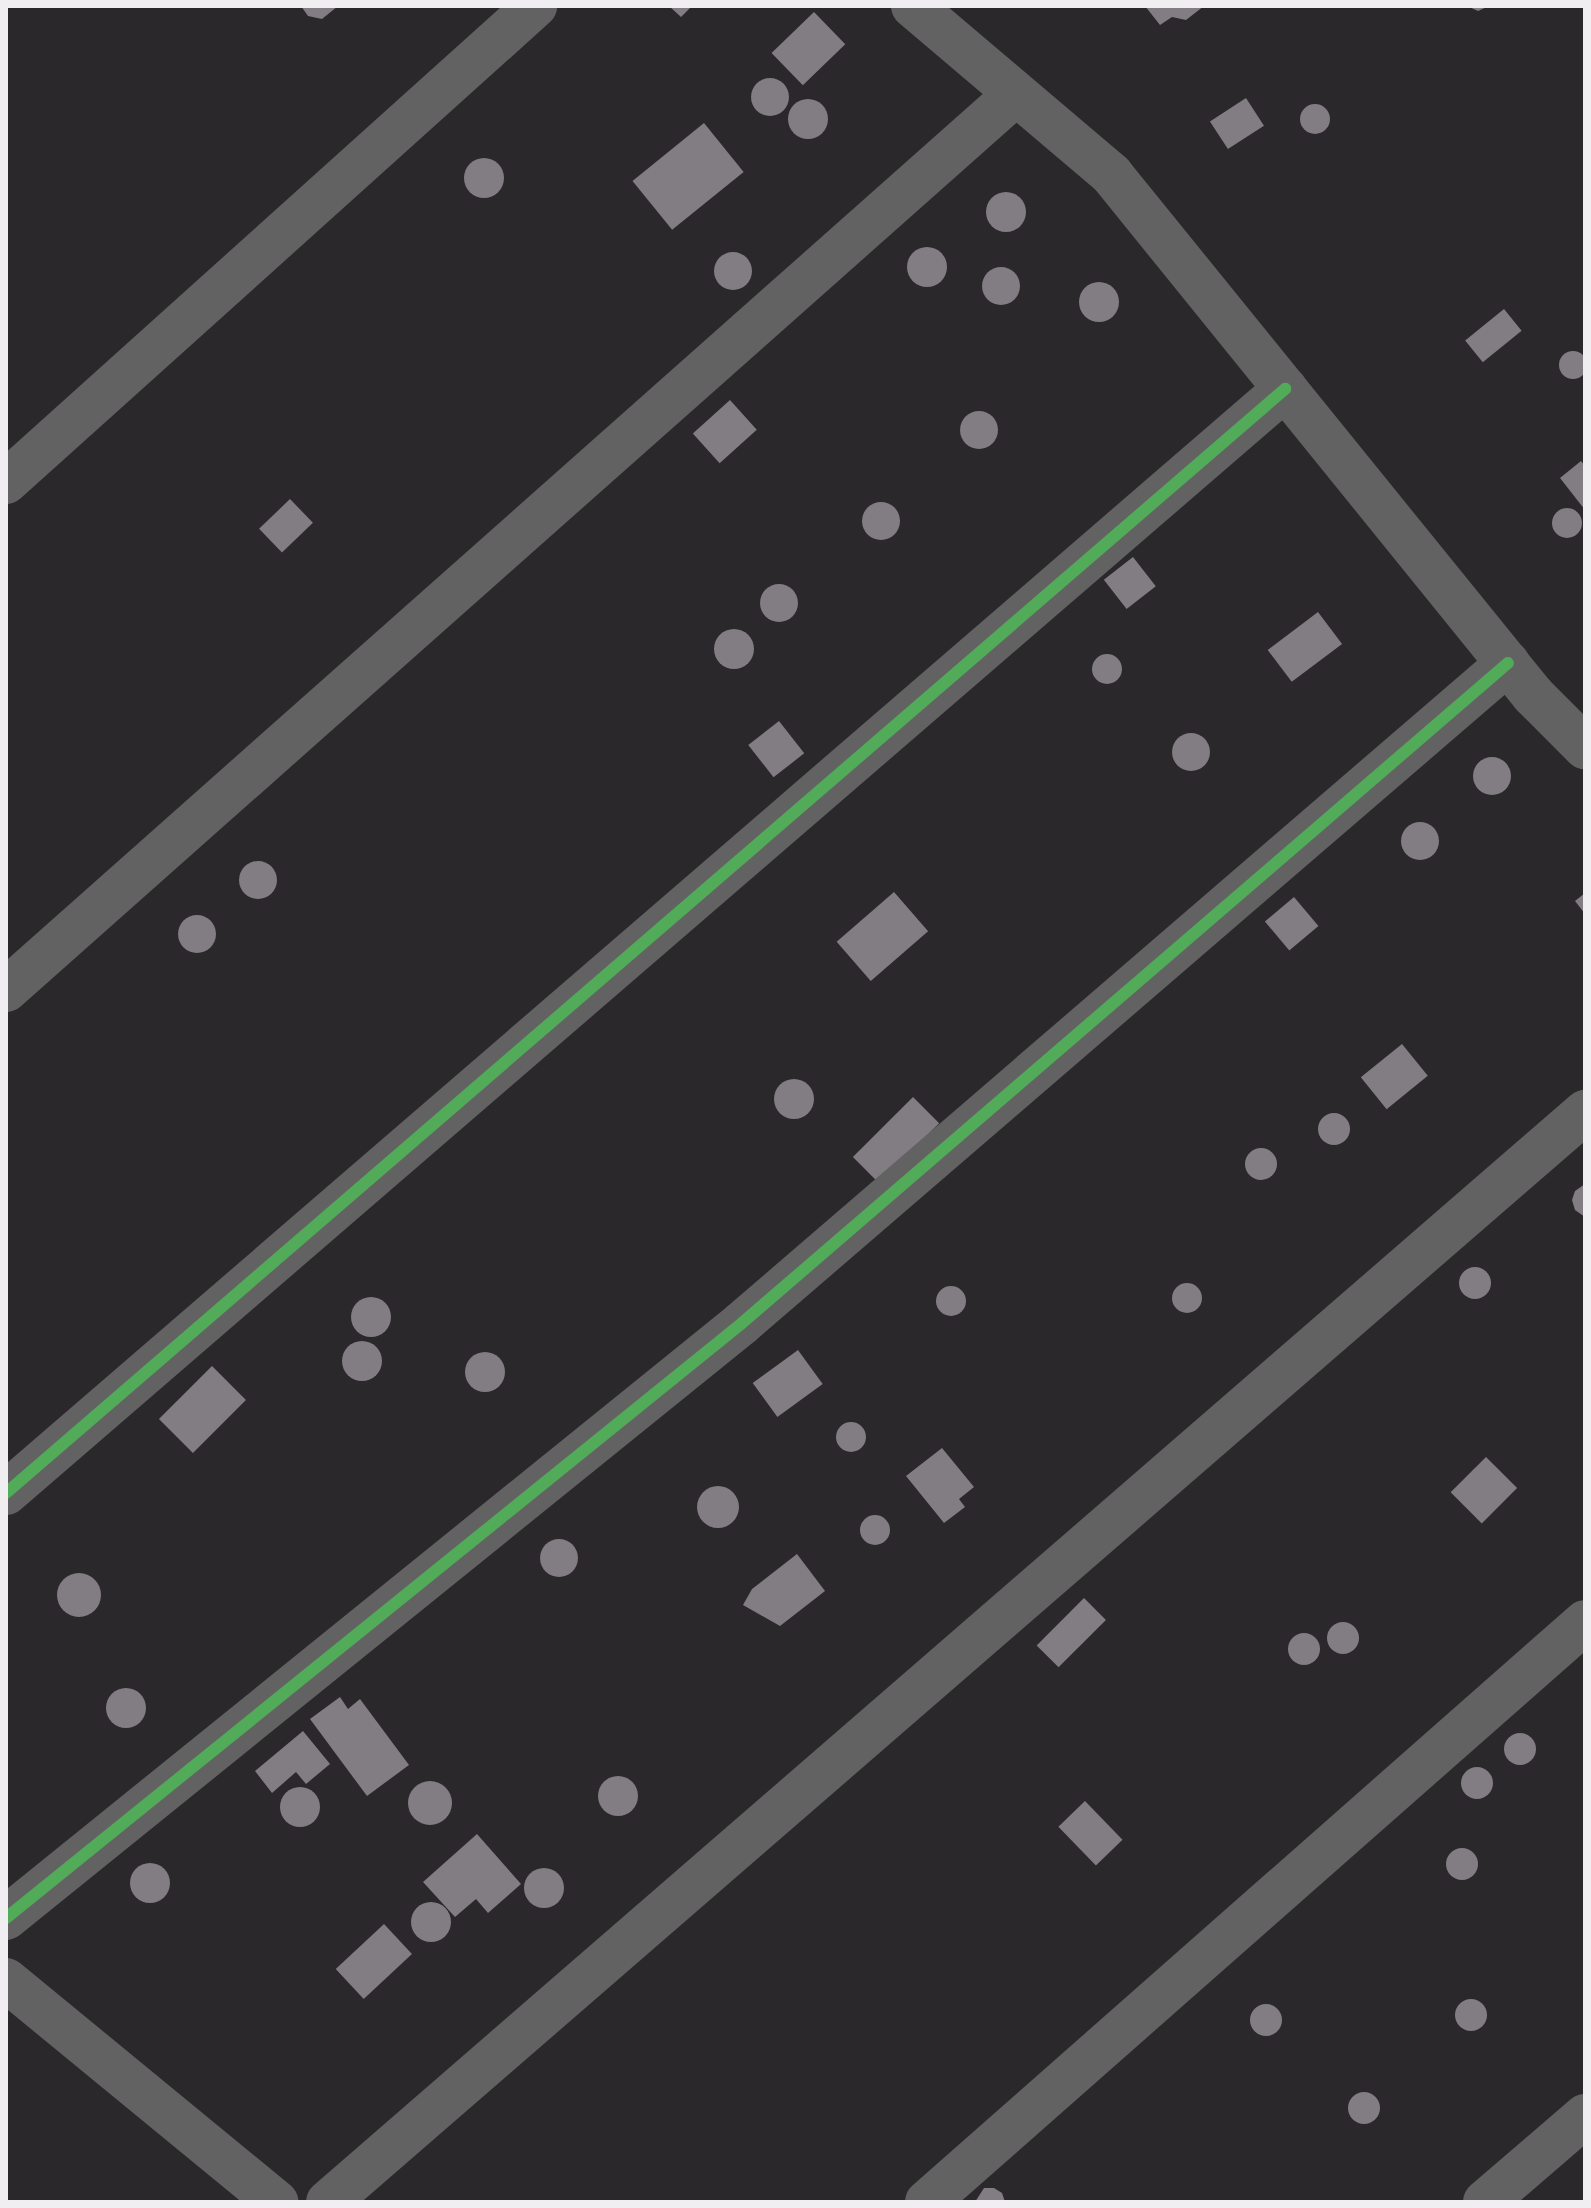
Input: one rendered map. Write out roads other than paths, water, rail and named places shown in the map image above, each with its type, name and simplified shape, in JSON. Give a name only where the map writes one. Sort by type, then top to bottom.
[{"type":"street","points":[[6,482],[535,6]]},
{"type":"street","points":[[913,6],[1111,174],[1508,663],[1577,725]]},
{"type":"street","points":[[6,990],[1016,94]]},
{"type":"street","points":[[6,1493],[1285,389]]},
{"type":"street","points":[[6,1918],[742,1323],[1508,663]]},
{"type":"street","points":[[328,2202],[1585,1112]]},
{"type":"street","points":[[927,2202],[1585,1622]]},
{"type":"street","points":[[6,1980],[276,2202]]},
{"type":"street","points":[[1485,2202],[1585,2116]]}]
